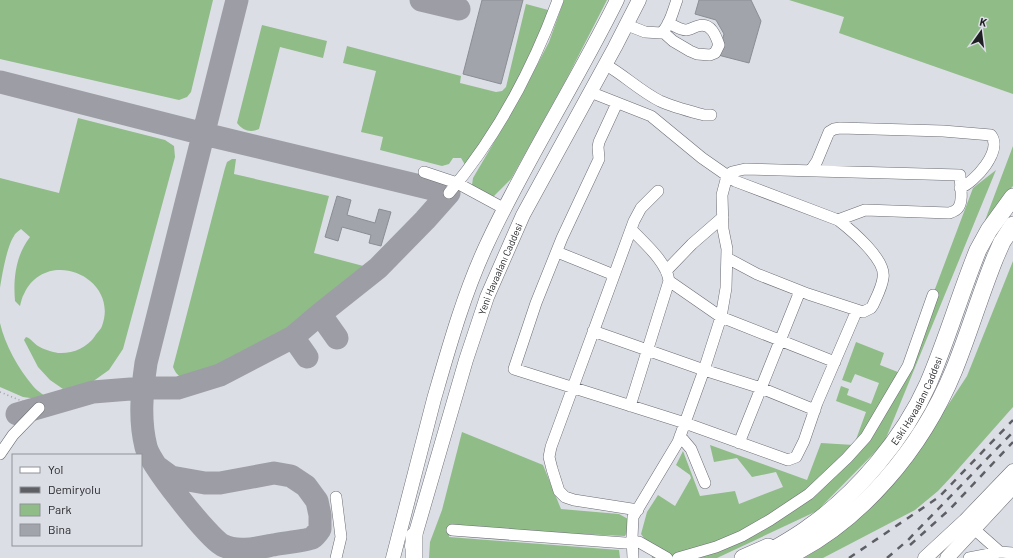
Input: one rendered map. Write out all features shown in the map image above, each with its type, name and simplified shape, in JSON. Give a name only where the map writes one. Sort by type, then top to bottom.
[{"type":"highway","name":"Eski Havaalanı Caddesi","points":[[759,558],[794,550],[809,527],[848,494],[885,454],[909,419],[927,385],[978,250],[989,230],[1013,197]]},
{"type":"highway","name":"Eski Havaalanı Caddesi","points":[[784,558],[794,550],[836,527],[857,509],[900,463],[927,424],[954,370],[994,258],[1002,242],[1013,226]]},
{"type":"highway","points":[[414,536],[414,558]]},
{"type":"highway","points":[[743,558],[766,548],[794,550]]},
{"type":"main road","name":"Yeni Havaalanı Caddesi","points":[[409,558],[414,536],[466,360],[488,297],[523,214],[606,65],[639,0]]},
{"type":"main road","name":"Yeni Havaalanı Caddesi","points":[[393,558],[449,347],[470,285],[487,244],[505,209],[574,83],[616,2]]},
{"type":"main road","points":[[616,2],[630,19]]},
{"type":"main road","points":[[574,83],[590,92]]},
{"type":"main road","points":[[947,558],[970,525],[1013,471]]},
{"type":"main road","points":[[925,558],[970,525],[1013,487]]},
{"type":"street","points":[[449,193],[472,166],[505,111],[529,68],[558,0]]},
{"type":"street","points":[[630,19],[645,32],[658,34],[666,27],[677,0]]},
{"type":"street","points":[[606,65],[629,82],[660,101],[696,113],[704,115],[711,114]]},
{"type":"street","points":[[590,92],[651,116],[698,155],[735,181],[838,220],[850,229],[864,243],[880,263],[884,277],[873,305],[866,311],[857,310],[800,291],[757,274],[727,258]]},
{"type":"street","points":[[617,103],[611,119],[599,142],[599,159],[557,252],[536,303],[514,369],[685,423],[788,460],[792,460],[797,455],[857,310]]},
{"type":"street","points":[[811,170],[817,161],[829,132],[834,129],[943,131],[991,135],[993,138],[994,149],[983,169],[970,182],[960,188]]},
{"type":"street","points":[[633,558],[633,517],[678,442],[721,317],[726,288],[727,258],[722,195],[727,176],[732,172],[745,169],[960,175],[961,200],[959,207],[956,210],[949,212],[865,210],[838,220]]},
{"type":"street","points":[[424,172],[457,183],[505,209]]},
{"type":"street","points":[[638,510],[565,498],[560,491],[549,457],[551,447],[572,388],[631,229],[641,208],[658,190]]},
{"type":"street","points":[[630,406],[668,276],[692,244],[723,217]]},
{"type":"street","points":[[631,229],[661,262],[668,276],[721,317],[835,362]]},
{"type":"street","points":[[557,252],[614,275]]},
{"type":"street","points":[[739,443],[800,291]]},
{"type":"street","points":[[678,558],[716,547],[742,536],[770,520],[809,494],[847,458],[866,437],[908,366],[934,295]]},
{"type":"street","points":[[593,331],[704,370],[761,388],[815,410]]},
{"type":"street","points":[[0,454],[13,435],[39,408]]},
{"type":"street","points":[[680,436],[692,449],[705,483]]},
{"type":"street","points":[[336,497],[341,537],[336,558]]},
{"type":"street","points":[[970,525],[1000,552]]},
{"type":"street","points":[[452,530],[625,543],[639,542],[667,558]]},
{"type":"street","points":[[971,558],[1000,552],[1013,553]]},
{"type":"path","points":[[0,392],[39,408]]},
{"type":"green space","points":[[0,0],[213,0],[191,92],[187,97],[179,100],[0,59]]},
{"type":"green space","points":[[564,0],[607,0],[566,80],[511,179],[493,197],[472,185],[473,178],[520,98],[549,42]]},
{"type":"green space","points":[[789,0],[1013,0],[1013,94],[839,33],[844,17]]},
{"type":"green space","points":[[526,4],[552,11],[531,61],[467,168],[461,158],[453,158],[449,164],[442,166],[380,150],[383,137],[361,132],[376,71],[343,63],[347,46],[461,76],[460,83],[496,92],[502,91],[506,87]]},
{"type":"green space","points":[[262,25],[327,41],[323,58],[280,47],[259,129],[250,131],[242,128],[237,123]]},
{"type":"green space","points":[[78,118],[165,140],[174,146],[175,157],[123,349],[109,370],[85,387],[63,389],[50,380],[38,367],[24,340],[26,337],[40,347],[58,353],[74,351],[88,344],[100,330],[105,309],[100,294],[91,282],[78,274],[63,270],[48,272],[34,280],[23,295],[20,306],[15,301],[16,267],[21,251],[30,237],[21,229],[16,233],[11,241],[5,261],[0,288],[0,178],[59,193]]},
{"type":"green space","points":[[1013,146],[1013,186],[1000,201],[981,231]]},
{"type":"green space","points":[[232,159],[236,159],[234,174],[329,196],[314,253],[371,268],[309,316],[260,346],[223,366],[192,378],[183,378],[177,374],[173,367],[225,168],[227,162]]},
{"type":"green space","points":[[996,170],[884,443],[817,511],[717,558],[652,558],[649,545],[641,534],[647,512],[658,495],[675,506],[691,478],[690,475],[676,465],[683,451],[700,496],[735,491],[739,504],[783,487],[776,472],[752,477],[737,458],[714,462],[710,445],[807,480],[821,443],[854,445],[866,412],[836,401],[841,386],[849,389],[847,395],[871,404],[879,383],[855,374],[851,383],[842,380],[856,342],[884,353],[880,365],[903,374],[973,188]]},
{"type":"green space","points":[[1013,261],[1013,407],[938,491],[915,510],[823,558],[804,558],[822,547],[848,526],[910,463],[967,376]]},
{"type":"green space","points":[[0,323],[9,348],[22,372],[35,388],[52,401],[23,397],[0,387]]},
{"type":"green space","points":[[462,432],[543,465],[561,509],[619,514],[630,520],[630,527],[625,536],[449,528],[449,537],[619,550],[620,558],[429,558],[430,542],[442,510]]},
{"type":"building","points":[[482,0],[523,0],[501,84],[463,74]]},
{"type":"building","points":[[699,0],[751,0],[761,21],[749,63],[718,55],[724,34],[716,20],[695,14]]},
{"type":"building","points":[[337,196],[351,200],[347,215],[375,223],[379,209],[391,212],[381,246],[369,243],[371,235],[342,227],[338,241],[325,237]]},
{"type":"taxiway","points":[[156,466],[171,477],[205,483],[220,483],[274,473],[291,476],[306,486],[317,501],[320,515],[320,529],[312,538],[299,541],[247,549],[234,549],[222,545],[192,515],[157,468],[146,447],[142,426],[143,384],[146,363],[237,0]]},
{"type":"taxiway","points":[[421,0],[459,9]]},
{"type":"taxiway","points":[[0,82],[204,134],[449,193],[378,268],[320,314],[337,338]]},
{"type":"taxiway","points":[[307,357],[293,337],[320,314]]},
{"type":"taxiway","points":[[17,414],[93,392],[143,388],[178,388],[220,375],[293,337]]},
{"type":"railway","points":[[849,558],[939,497],[1013,420]]},
{"type":"railway","points":[[887,558],[908,540],[1013,432]]},
{"type":"railway","points":[[910,545],[950,509],[1013,442]]}]
